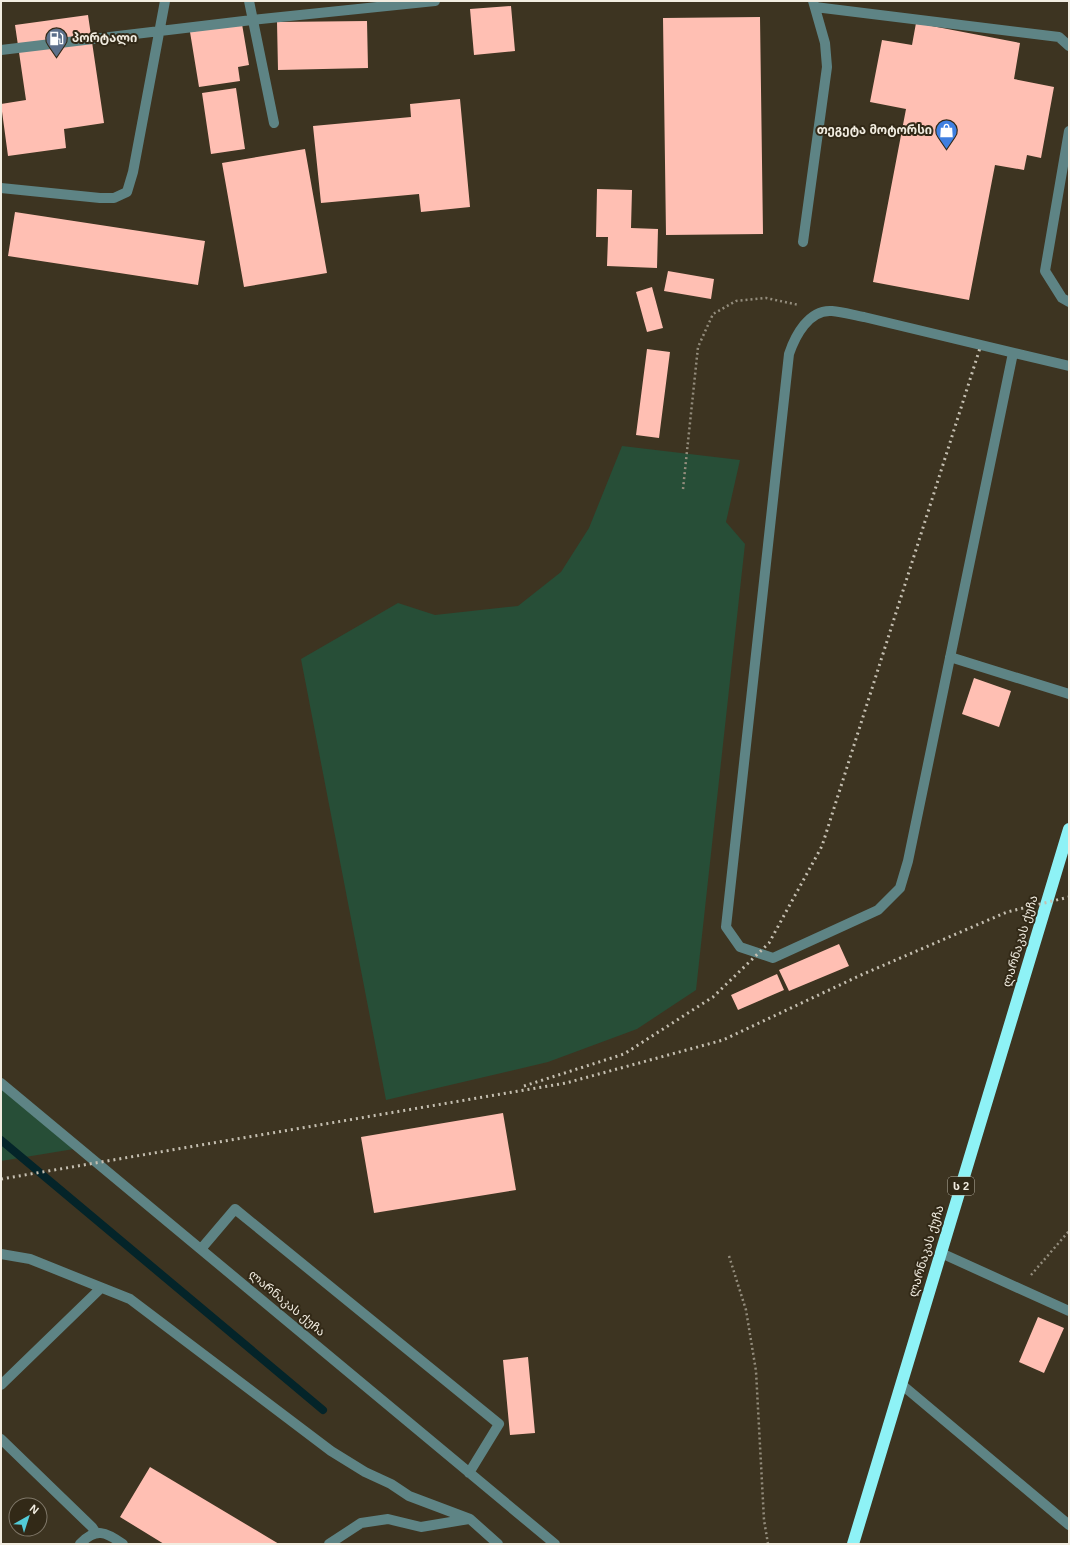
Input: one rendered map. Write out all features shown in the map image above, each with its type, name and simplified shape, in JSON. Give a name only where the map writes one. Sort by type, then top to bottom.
[{"type":"highway","name":"ლარნაკას ქუჩა","points":[[853,1544],[1069,829]]},
{"type":"lane","points":[[1,188],[100,198],[114,198],[127,192],[133,172],[165,1]]},
{"type":"lane","points":[[249,1],[274,123]]},
{"type":"lane","points":[[1,50],[252,20],[435,1]]},
{"type":"lane","points":[[803,242],[827,67],[825,43],[814,4],[1059,38],[1069,46]]},
{"type":"lane","points":[[1069,34],[1069,46]]},
{"type":"lane","points":[[1069,131],[1045,271],[1062,298],[1069,302]]},
{"type":"lane","points":[[1013,353],[908,861],[900,888],[878,910],[773,958],[740,947],[726,927],[789,354],[794,338],[815,314],[831,311],[1013,353],[1069,366]]},
{"type":"lane","points":[[950,658],[1069,694]]},
{"type":"lane","name":"ლარნაკას ქუჩა","points":[[1,1083],[554,1544]]},
{"type":"lane","points":[[200,1249],[235,1209],[500,1424],[469,1473]]},
{"type":"lane","points":[[941,1252],[1069,1311]]},
{"type":"lane","points":[[1,1254],[30,1259],[130,1299],[331,1451],[365,1472],[391,1484],[410,1496],[470,1519],[498,1544]]},
{"type":"lane","points":[[2,1382],[101,1288]]},
{"type":"lane","points":[[901,1384],[1069,1525]]},
{"type":"lane","points":[[1,1439],[92,1527],[96,1533]]},
{"type":"lane","points":[[329,1544],[360,1523],[388,1520],[421,1527],[470,1519]]},
{"type":"lane","points":[[80,1544],[86,1538],[96,1533],[103,1533],[123,1544]]},
{"type":"path","points":[[683,489],[698,347],[713,314],[736,301],[766,298],[831,311]]},
{"type":"path","points":[[1019,1288],[1069,1231]]},
{"type":"path","points":[[729,1256],[746,1310],[756,1371],[764,1520],[768,1544]]},
{"type":"green space","points":[[622,446],[740,460],[726,522],[745,544],[696,990],[637,1029],[548,1062],[386,1100],[301,659],[398,603],[435,615],[518,606],[561,572],[589,528]]},
{"type":"green space","points":[[1,1083],[80,1148],[1,1161]]},
{"type":"building","points":[[511,6],[515,51],[474,55],[470,9]]},
{"type":"building","points":[[88,15],[104,123],[64,129],[66,148],[8,156],[1,104],[26,100],[15,25]]},
{"type":"building","points":[[760,17],[763,234],[666,235],[663,18]]},
{"type":"building","points":[[367,21],[368,68],[278,70],[277,22]]},
{"type":"building","points":[[916,23],[1020,43],[1014,79],[1054,87],[1041,158],[1027,155],[1024,170],[995,165],[969,300],[873,282],[906,109],[870,102],[882,40],[912,45]]},
{"type":"building","points":[[242,24],[249,65],[238,67],[240,81],[199,87],[190,32]]},
{"type":"building","points":[[236,88],[245,149],[211,154],[202,93]]},
{"type":"building","points":[[460,99],[470,207],[421,212],[419,194],[321,203],[313,126],[411,117],[410,104]]},
{"type":"building","points":[[305,149],[327,273],[244,287],[222,163]]},
{"type":"building","points":[[597,189],[632,190],[631,228],[658,229],[657,268],[607,266],[608,237],[596,237]]},
{"type":"building","points":[[15,212],[205,241],[198,285],[8,256]]},
{"type":"building","points":[[668,271],[714,279],[711,299],[664,291]]},
{"type":"building","points":[[652,287],[663,328],[647,332],[636,292]]},
{"type":"building","points":[[647,349],[670,352],[659,438],[636,435]]},
{"type":"building","points":[[974,678],[1011,691],[999,727],[962,714]]},
{"type":"building","points":[[839,944],[849,966],[789,991],[779,970]]},
{"type":"building","points":[[777,974],[784,990],[738,1010],[731,995]]},
{"type":"building","points":[[503,1113],[516,1190],[374,1213],[361,1137]]},
{"type":"building","points":[[1038,1317],[1064,1328],[1044,1373],[1019,1362]]},
{"type":"building","points":[[528,1357],[535,1433],[510,1435],[503,1360]]},
{"type":"building","points":[[150,1467],[279,1544],[164,1544],[120,1517]]},
{"type":"waterway","points":[[1,1140],[323,1410]]},
{"type":"railway","points":[[524,1086],[624,1054],[713,997],[769,943],[822,846],[980,348]]},
{"type":"railway","points":[[1,1179],[566,1083],[723,1040],[861,975],[1007,912],[1069,897]]},
{"type":"place","name":"პორტალი","points":[[57,58]]},
{"type":"place","name":"თეგეტა მოტორსი","points":[[947,150]]}]
